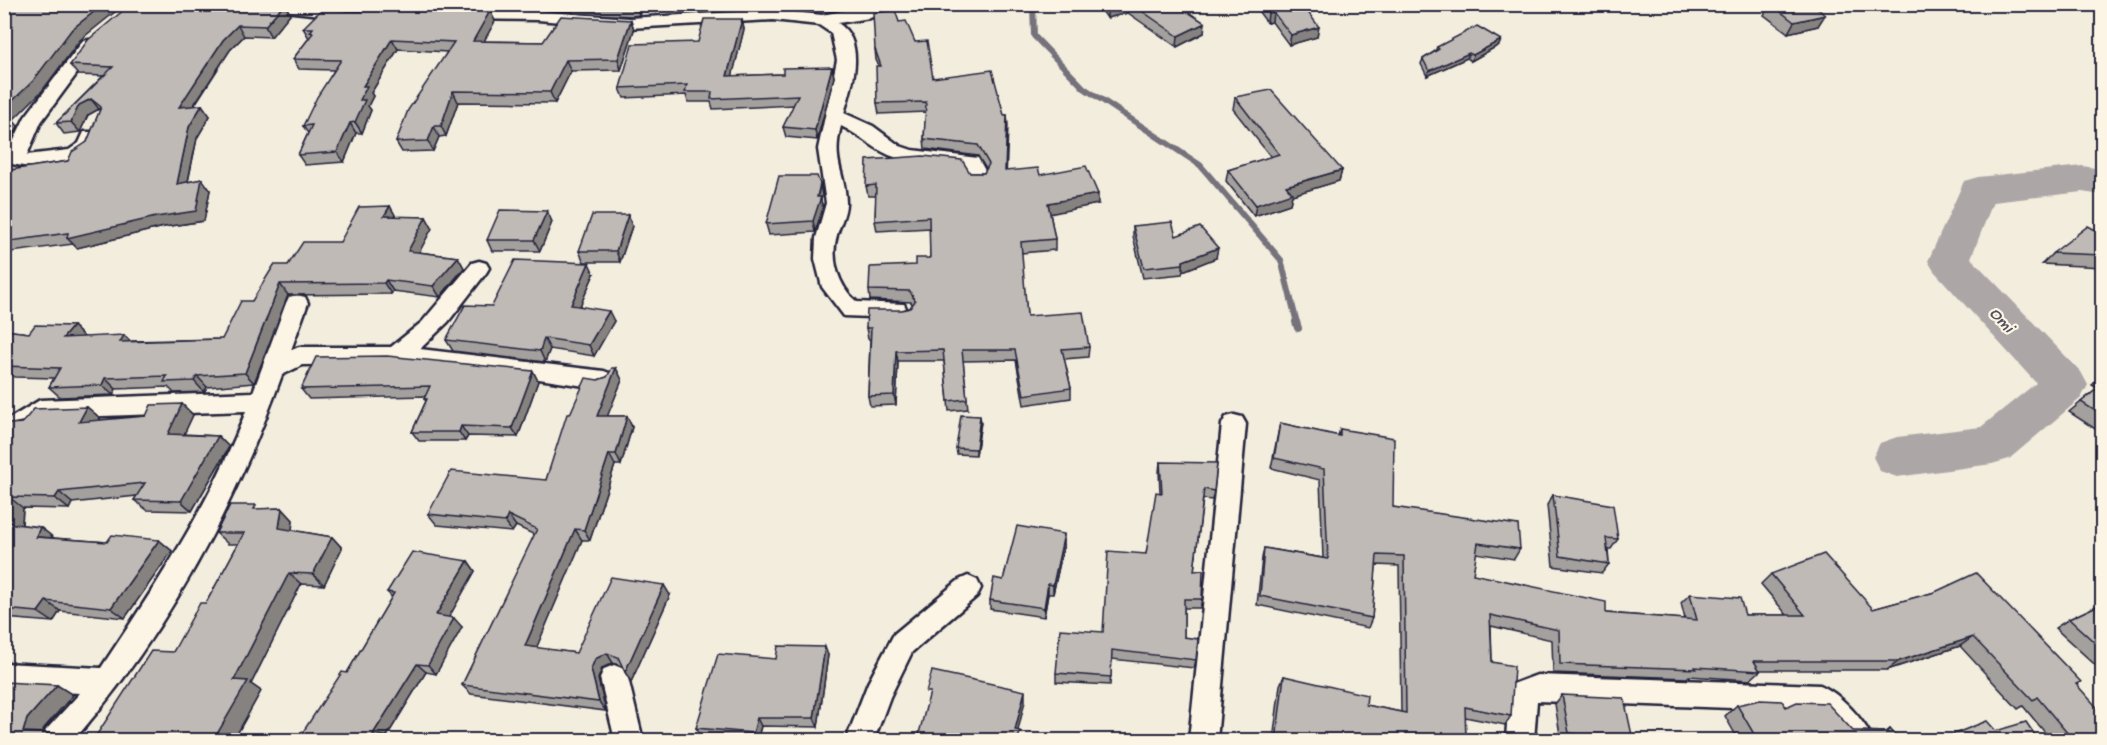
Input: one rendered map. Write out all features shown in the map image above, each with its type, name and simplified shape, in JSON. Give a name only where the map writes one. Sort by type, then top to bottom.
[{"type":"street","points":[[265,4],[365,14]]},
{"type":"street","points":[[507,14],[531,4]]},
{"type":"street","points":[[448,14],[507,14],[632,23],[740,9],[828,19],[864,14],[896,4]]},
{"type":"street","points":[[828,19],[837,29],[846,59],[847,76],[834,116],[827,150],[829,179],[836,202],[826,238],[824,260],[834,294],[852,310],[903,310]]},
{"type":"street","points":[[98,117],[88,146],[78,154],[31,162],[15,159],[32,122],[88,45],[105,32]]},
{"type":"street","points":[[834,116],[866,130],[893,150],[910,156],[965,159],[972,162],[978,176]]},
{"type":"street","points":[[393,355],[409,348],[424,335],[478,268]]},
{"type":"street","points":[[56,741],[108,681],[191,554],[248,437],[297,303]]},
{"type":"street","points":[[273,369],[299,356],[393,355],[538,370],[604,380]]},
{"type":"street","points":[[4,435],[40,409],[261,401]]},
{"type":"street","points":[[1203,741],[1234,424]]},
{"type":"street","points":[[860,741],[878,692],[903,643],[968,588]]},
{"type":"street","points":[[4,676],[108,681]]},
{"type":"street","points":[[614,678],[629,741]]},
{"type":"street","points":[[1521,741],[1523,693],[1537,688],[1820,698],[1859,741]]},
{"type":"building","points":[[4,4],[104,4],[72,29],[33,81],[4,109]]},
{"type":"building","points":[[131,4],[284,4],[265,26],[238,25],[223,40],[179,107],[202,105],[189,127],[177,184],[202,179],[196,211],[156,217],[67,238],[68,233],[4,242],[4,171],[68,161],[72,152],[87,142],[101,107],[91,99],[79,105],[71,122],[56,123],[113,67],[70,65],[88,40]]},
{"type":"building","points":[[1105,4],[1120,4],[1107,8]]},
{"type":"building","points":[[1132,4],[1176,4],[1205,23],[1178,36]]},
{"type":"building","points":[[1262,4],[1302,4],[1319,27],[1291,35],[1273,12],[1268,13]]},
{"type":"building","points":[[1771,4],[1812,4],[1825,15],[1794,22]]},
{"type":"building","points":[[323,8],[347,11],[490,11],[473,41],[543,42],[561,16],[631,20],[618,59],[566,60],[550,92],[453,91],[441,126],[434,126],[428,141],[396,142],[408,110],[454,42],[392,39],[363,86],[367,86],[360,100],[365,100],[355,122],[350,123],[337,152],[298,155],[312,125],[303,126],[317,97],[341,60],[293,59],[313,33],[310,32],[313,28],[303,28]]},
{"type":"building","points":[[895,10],[899,22],[906,21],[915,42],[927,41],[933,78],[992,70],[1004,115],[1007,115],[1005,171],[1038,168],[1040,175],[1086,166],[1098,194],[1048,203],[1055,239],[1021,242],[1027,316],[1083,312],[1089,347],[1062,349],[1071,388],[1024,395],[1015,350],[962,350],[967,399],[948,401],[943,350],[896,351],[894,395],[868,396],[871,328],[866,328],[867,310],[902,310],[910,308],[915,301],[910,291],[869,290],[870,267],[916,265],[916,258],[930,258],[929,217],[875,221],[876,185],[866,186],[867,160],[923,156],[962,160],[970,173],[984,173],[989,164],[978,145],[924,139],[926,102],[877,103],[876,66],[881,66],[875,49],[873,13]]},
{"type":"building","points":[[704,19],[742,19],[727,76],[783,74],[783,68],[832,67],[815,130],[783,127],[798,95],[711,99],[712,92],[685,92],[687,85],[620,88],[632,44],[698,42]]},
{"type":"building","points":[[1477,26],[1501,40],[1473,55],[1469,53],[1429,71],[1423,59],[1439,49],[1437,47]]},
{"type":"building","points":[[1271,90],[1342,170],[1286,186],[1292,193],[1256,205],[1228,170],[1279,154],[1235,97]]},
{"type":"building","points":[[779,176],[817,176],[820,184],[817,197],[821,197],[813,221],[766,224]]},
{"type":"building","points":[[390,206],[384,216],[426,217],[408,251],[458,257],[433,286],[386,280],[384,283],[280,284],[245,373],[197,376],[194,381],[164,382],[167,376],[105,378],[102,385],[49,387],[60,368],[4,366],[6,362],[4,361],[4,330],[29,333],[35,325],[73,326],[63,338],[124,335],[120,342],[222,339],[241,301],[252,301],[274,265],[288,265],[303,242],[340,242],[359,207]]},
{"type":"building","points":[[500,210],[547,211],[534,240],[487,240]]},
{"type":"building","points":[[592,215],[628,215],[616,251],[579,251]]},
{"type":"building","points":[[1172,222],[1176,236],[1200,227],[1218,248],[1183,261],[1183,264],[1144,268],[1133,226]]},
{"type":"building","points":[[2088,226],[2103,234],[2103,255],[2053,253]]},
{"type":"building","points":[[515,260],[589,263],[571,305],[609,311],[589,345],[544,338],[540,351],[446,340],[465,305],[492,306]]},
{"type":"building","points":[[387,356],[533,371],[512,428],[461,426],[459,432],[412,432],[427,399],[424,399],[430,386],[301,389],[316,357]]},
{"type":"building","points":[[612,368],[616,368],[597,416],[627,416],[616,454],[609,454],[584,530],[575,529],[525,646],[576,653],[611,577],[664,585],[625,672],[618,657],[607,653],[595,659],[591,669],[599,702],[462,685],[537,529],[508,515],[505,522],[428,514],[451,471],[546,480],[567,414],[570,414],[586,378],[598,380],[607,377]]},
{"type":"building","points":[[2103,384],[2103,416],[2081,402]]},
{"type":"building","points":[[182,404],[168,434],[218,436],[181,501],[134,500],[145,483],[59,492],[55,498],[9,497],[7,523],[40,527],[36,537],[107,542],[112,535],[159,540],[111,608],[46,601],[38,612],[4,609],[4,426],[22,423],[34,409],[87,407],[79,422],[146,416],[151,405]]},
{"type":"building","points":[[961,415],[980,416],[976,449],[956,448]]},
{"type":"building","points":[[1280,423],[1340,436],[1340,429],[1394,438],[1393,507],[1518,525],[1520,549],[1478,543],[1473,574],[1606,602],[1606,613],[1697,620],[1690,594],[1740,598],[1745,615],[1805,615],[1771,574],[1824,554],[1873,609],[1935,592],[1976,573],[2081,682],[2076,684],[2103,714],[2103,741],[2074,741],[2037,697],[2033,700],[1973,637],[1899,661],[1754,661],[1760,671],[1560,664],[1559,630],[1490,615],[1492,662],[1514,666],[1511,716],[1465,707],[1466,741],[1276,741],[1284,676],[1367,695],[1366,705],[1406,713],[1404,556],[1377,555],[1372,618],[1260,596],[1264,548],[1328,559],[1324,469],[1274,458]]},
{"type":"building","points":[[1160,462],[1217,463],[1214,491],[1204,489],[1194,571],[1203,570],[1202,599],[1184,599],[1184,637],[1198,639],[1196,660],[1112,650],[1111,677],[1056,673],[1060,629],[1103,632],[1108,551],[1146,554],[1156,492],[1162,493]]},
{"type":"building","points":[[1553,495],[1613,505],[1618,539],[1606,538],[1609,564],[1560,556]]},
{"type":"building","points":[[230,505],[256,505],[254,509],[282,508],[279,528],[332,537],[313,574],[289,573],[234,680],[248,681],[213,741],[4,741],[4,682],[57,685],[27,719],[23,732],[96,736],[151,651],[173,652],[200,603],[206,603],[244,533],[216,533]]},
{"type":"building","points":[[1017,526],[1064,534],[1053,585],[1048,584],[1044,608],[990,600],[994,578],[1003,580]]},
{"type":"building","points":[[412,552],[468,561],[436,615],[454,618],[428,665],[417,664],[373,734],[410,741],[297,741],[342,672],[347,673],[394,593],[387,592]]},
{"type":"building","points":[[2103,603],[2103,650],[2069,619]]},
{"type":"building","points":[[778,646],[825,647],[814,718],[757,718],[753,733],[696,728],[718,654],[776,659]]},
{"type":"building","points":[[932,671],[1025,691],[1015,730],[1020,731],[1018,741],[917,741],[930,692],[926,692]]},
{"type":"building","points":[[1562,695],[1624,698],[1633,740],[1569,733]]},
{"type":"building","points":[[1760,700],[1782,701],[1786,707],[1797,702],[1827,703],[1853,731],[1888,732],[1890,729],[1900,741],[1758,741],[1737,705]]},
{"type":"building","points":[[1987,721],[1996,731],[2026,722],[2039,741],[1936,741]]},
{"type":"waterway","points":[[1033,4],[1034,36],[1084,88],[1200,165],[1281,260],[1297,323]]},
{"type":"waterway","name":"Omi","points":[[1897,457],[1992,445],[2065,385],[1949,261],[1978,190],[2082,179],[2102,182]]},
{"type":"waterway","points":[[1296,322],[1298,328]]}]
